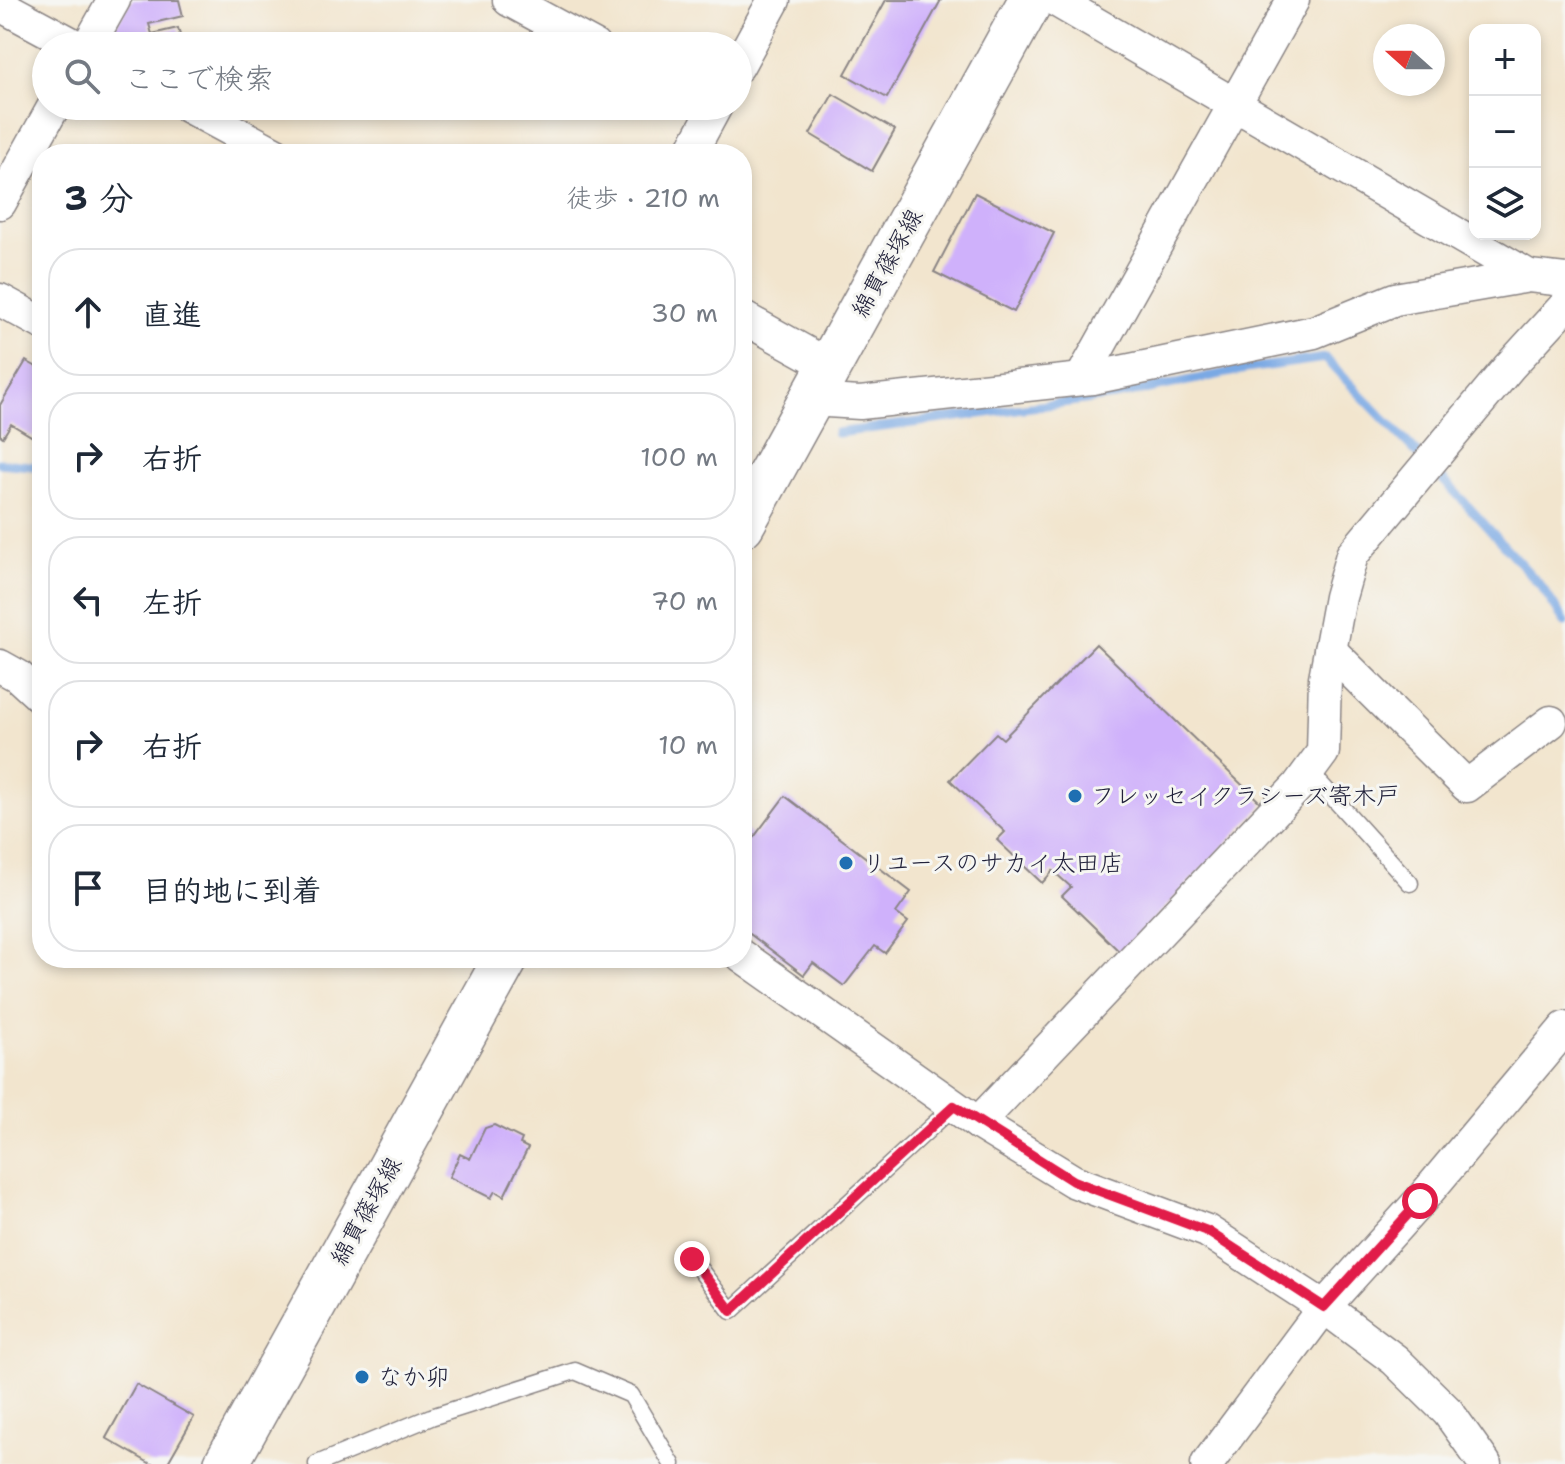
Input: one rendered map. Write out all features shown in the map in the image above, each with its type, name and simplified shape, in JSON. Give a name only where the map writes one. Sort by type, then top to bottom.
[{"type":"main road","name":"綿貫篠塚線","points":[[752,507],[1031,0]]},
{"type":"main road","name":"綿貫篠塚線","points":[[226,1464],[500,968]]},
{"type":"street","points":[[96,32],[114,0]]},
{"type":"street","points":[[509,0],[568,32]]},
{"type":"street","points":[[752,40],[774,0]]},
{"type":"street","points":[[1055,0],[1529,276]]},
{"type":"street","points":[[1081,379],[1293,0]]},
{"type":"street","points":[[0,5],[50,32]]},
{"type":"street","points":[[33,144],[46,120]]},
{"type":"street","points":[[213,120],[257,144]]},
{"type":"street","points":[[695,144],[706,120]]},
{"type":"street","points":[[0,203],[32,146]]},
{"type":"street","points":[[752,325],[820,383],[860,403],[1081,379],[1314,332],[1395,299],[1529,276],[1565,280]]},
{"type":"street","points":[[0,300],[32,318]]},
{"type":"street","points":[[966,1114],[1298,786],[1323,752],[1325,678],[1340,597],[1352,555],[1509,367],[1565,306]]},
{"type":"street","points":[[1330,650],[1467,786],[1551,722]]},
{"type":"street","points":[[0,666],[32,689]]},
{"type":"street","points":[[752,963],[966,1114],[1073,1181],[1207,1231],[1324,1307],[1395,1360],[1448,1412],[1485,1464]]},
{"type":"street","points":[[1207,1464],[1324,1307],[1420,1201],[1565,1028]]},
{"type":"lane","points":[[1309,771],[1410,883]]},
{"type":"lane","points":[[692,1259],[731,1311],[966,1114]]},
{"type":"lane","points":[[317,1464],[431,1417],[575,1371],[631,1395],[672,1464]]},
{"type":"building","points":[[132,0],[179,0],[183,16],[149,24],[151,32],[112,32]]},
{"type":"building","points":[[886,0],[941,0],[887,98],[845,74]]},
{"type":"building","points":[[833,94],[895,130],[872,171],[810,134]]},
{"type":"building","points":[[975,193],[1054,233],[1014,312],[934,272]]},
{"type":"building","points":[[26,361],[32,364],[32,436],[11,424],[3,437],[0,435],[0,405]]},
{"type":"building","points":[[1096,644],[1263,805],[1121,953],[1062,896],[1071,887],[1053,871],[1042,883],[997,840],[1005,832],[950,780],[996,733],[1003,739]]},
{"type":"building","points":[[785,796],[911,892],[896,913],[908,922],[885,953],[875,946],[844,986],[813,963],[804,975],[752,936],[752,836],[754,837]]},
{"type":"building","points":[[494,1125],[522,1139],[520,1144],[528,1148],[504,1196],[495,1191],[491,1198],[449,1177],[460,1154],[470,1159],[485,1128]]},
{"type":"building","points":[[136,1384],[194,1417],[167,1464],[151,1464],[106,1438]]},
{"type":"waterway","points":[[837,433],[1114,396],[1246,369],[1325,358],[1541,586],[1565,622]]},
{"type":"waterway","points":[[0,463],[32,466]]},
{"type":"place","name":"フレッセイクラシーズ寄木戸","points":[[1075,796]]},
{"type":"place","name":"リユースのサカイ太田店","points":[[846,863]]},
{"type":"place","name":"なか卯","points":[[362,1377]]},
{"type":"route","points":[[692,1259],[731,1311],[954,1106],[1073,1181],[1207,1231],[1324,1307],[1420,1201]]}]
